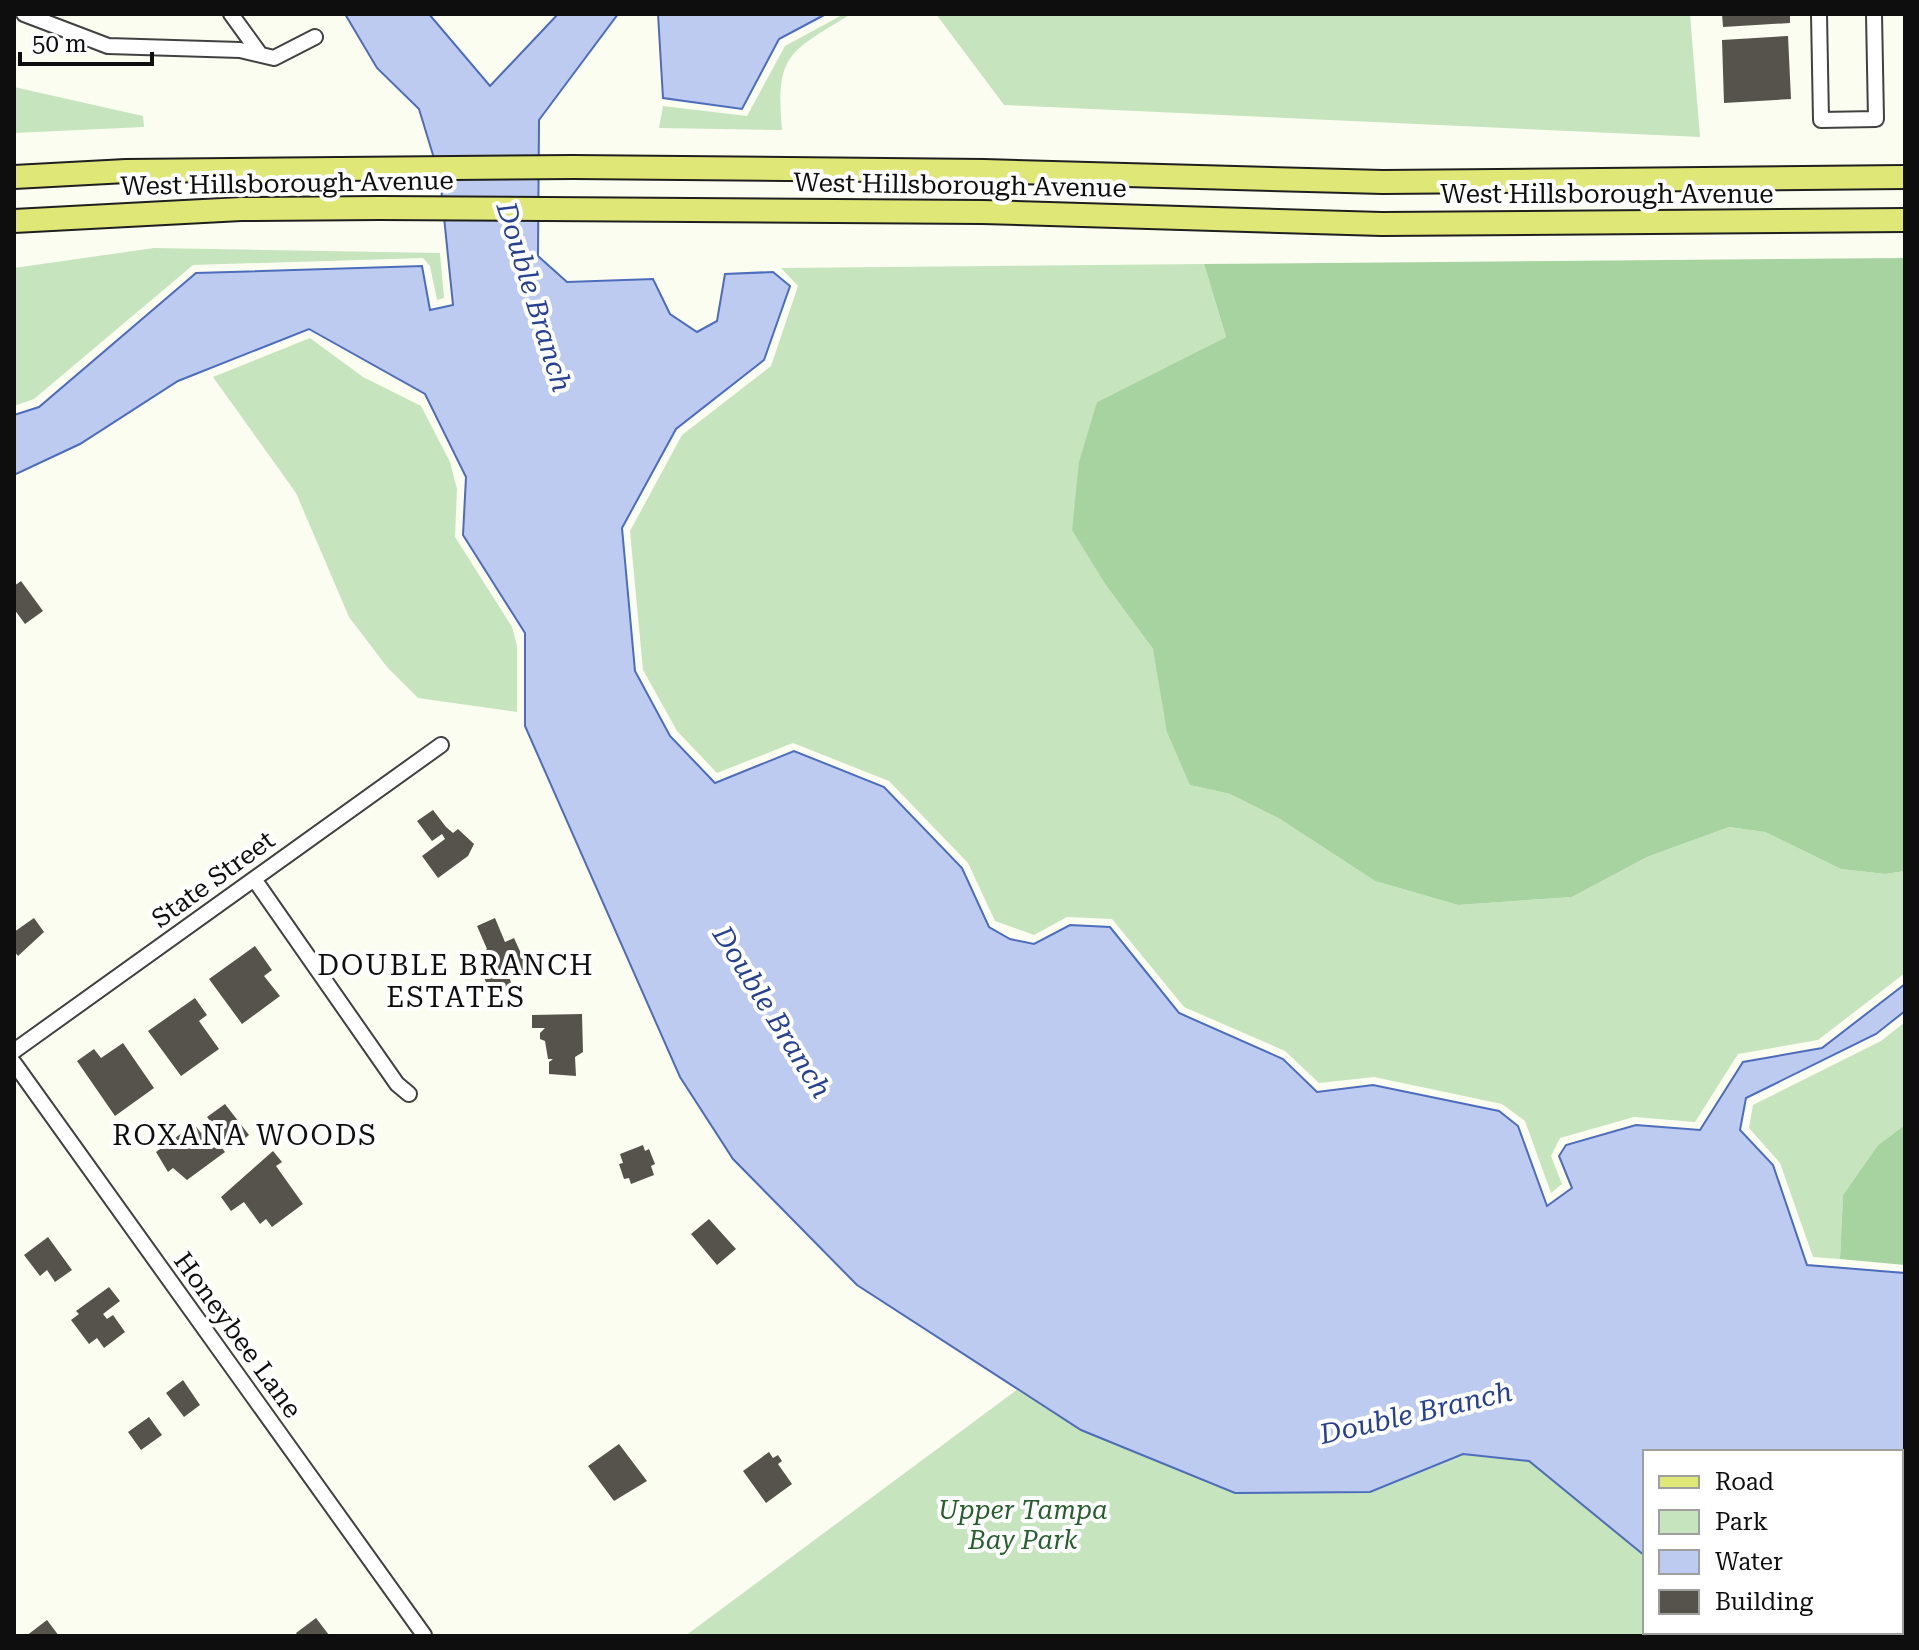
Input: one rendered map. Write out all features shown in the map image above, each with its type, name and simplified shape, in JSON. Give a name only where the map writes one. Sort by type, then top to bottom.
[{"type":"main road","name":"West Hillsborough Avenue","points":[[14,177],[126,171],[573,167],[984,171],[1383,182],[1905,177]]},
{"type":"main road","name":"West Hillsborough Avenue","points":[[14,221],[213,210],[379,208],[983,212],[1382,224],[1905,220]]},
{"type":"street","points":[[24,14],[108,46],[240,50],[274,58],[315,37]]},
{"type":"street","points":[[231,14],[260,54]]},
{"type":"street","points":[[1819,14],[1821,120],[1876,119],[1874,14]]},
{"type":"street","name":"State Street","points":[[14,1051],[441,745]]},
{"type":"street","points":[[254,879],[397,1084],[409,1094]]},
{"type":"street","name":"Honeybee Lane","points":[[14,1063],[424,1635]]},
{"type":"green space","points":[[844,14],[851,14],[814,37],[791,57],[781,85],[782,130],[659,128],[663,106],[747,116],[785,46]]},
{"type":"green space","points":[[936,14],[1690,14],[1700,137],[1004,105]]},
{"type":"green space","points":[[14,87],[143,116],[144,127],[14,133]]},
{"type":"green space","points":[[154,248],[440,253],[444,298],[437,300],[430,266],[423,258],[193,265],[34,399],[14,406],[14,268]]},
{"type":"green space","points":[[1905,258],[1905,871],[1885,874],[1841,869],[1765,832],[1729,827],[1647,857],[1572,897],[1458,905],[1375,881],[1280,819],[1230,794],[1190,785],[1167,732],[1153,649],[1105,584],[1072,530],[1079,462],[1097,402],[1226,337],[1204,264]]},
{"type":"green space","points":[[1204,264],[1226,337],[1097,402],[1072,529],[1105,584],[1153,649],[1190,785],[1230,794],[1280,819],[1375,881],[1458,905],[1572,897],[1647,857],[1729,827],[1765,832],[1841,869],[1885,874],[1905,871],[1905,973],[1818,1040],[1738,1054],[1695,1122],[1634,1117],[1560,1138],[1551,1156],[1562,1184],[1551,1193],[1525,1121],[1502,1104],[1374,1077],[1319,1083],[1285,1051],[1184,1007],[1112,919],[1067,917],[1034,935],[995,921],[968,863],[889,781],[793,743],[717,773],[677,731],[643,670],[630,531],[682,435],[771,366],[798,286],[781,268]]},
{"type":"green space","points":[[310,338],[363,377],[421,406],[450,462],[457,489],[455,537],[512,627],[517,646],[517,712],[418,698],[387,667],[349,617],[296,493],[213,377]]},
{"type":"green space","points":[[1905,1022],[1905,1125],[1878,1145],[1843,1195],[1840,1259],[1813,1257],[1780,1163],[1749,1128],[1753,1105],[1881,1041]]},
{"type":"green space","points":[[1905,1125],[1905,1265],[1840,1259],[1843,1195],[1878,1145]]},
{"type":"green space","name":"Upper Tampa Bay Park","points":[[1018,1389],[1081,1430],[1370,1492],[1463,1454],[1529,1461],[1643,1554],[1643,1634],[1834,1636],[685,1636]]},
{"type":"water","name":"Double Branch","points":[[345,14],[429,14],[490,86],[558,14],[618,14],[539,120],[538,256],[567,282],[653,279],[670,314],[697,332],[717,321],[725,274],[773,272],[790,286],[764,360],[676,429],[622,528],[635,671],[670,736],[715,783],[794,751],[884,787],[962,868],[989,927],[1010,939],[1034,944],[1070,925],[1110,927],[1179,1013],[1283,1059],[1317,1092],[1373,1085],[1499,1111],[1518,1126],[1547,1206],[1572,1188],[1559,1156],[1566,1145],[1636,1125],[1700,1130],[1743,1062],[1822,1048],[1905,984],[1905,1011],[1876,1034],[1746,1098],[1740,1130],[1773,1165],[1807,1265],[1905,1273],[1905,1636],[1832,1634],[1903,1634],[1903,1450],[1643,1450],[1643,1554],[1529,1461],[1463,1454],[1370,1492],[1235,1493],[1081,1430],[857,1285],[733,1159],[680,1077],[525,726],[525,633],[463,535],[466,477],[425,394],[309,329],[178,381],[80,444],[14,475],[14,415],[39,407],[196,273],[422,266],[430,310],[453,305],[440,178],[419,109],[377,68]]},
{"type":"water","points":[[658,14],[826,14],[779,39],[742,109],[663,98]]},
{"type":"building","points":[[1722,14],[1790,14],[1790,23],[1723,27]]},
{"type":"building","points":[[1788,36],[1791,99],[1724,103],[1722,40]]},
{"type":"building","points":[[21,581],[43,611],[25,624],[14,609],[14,586]]},
{"type":"building","points":[[433,810],[453,833],[458,829],[474,844],[468,856],[438,878],[422,856],[445,839],[442,834],[432,841],[417,821]]},
{"type":"building","points":[[34,918],[44,932],[18,956],[14,951],[14,932]]},
{"type":"building","points":[[495,918],[505,942],[514,938],[528,969],[509,977],[512,985],[490,992],[481,970],[487,967],[483,952],[487,949],[477,926]]},
{"type":"building","points":[[255,946],[272,970],[264,976],[280,996],[242,1024],[209,979]]},
{"type":"building","points":[[195,998],[207,1015],[199,1021],[219,1049],[181,1076],[148,1031]]},
{"type":"building","points":[[582,1014],[583,1052],[575,1057],[576,1076],[549,1074],[549,1062],[553,1059],[548,1059],[545,1041],[540,1039],[540,1033],[545,1028],[532,1028],[532,1015]]},
{"type":"building","points":[[123,1043],[154,1088],[115,1116],[77,1061],[94,1049],[101,1058]]},
{"type":"building","points":[[225,1104],[249,1135],[232,1149],[207,1117]]},
{"type":"building","points":[[194,1124],[201,1133],[207,1128],[225,1152],[187,1180],[173,1168],[168,1172],[156,1152]]},
{"type":"building","points":[[643,1145],[645,1151],[649,1149],[655,1164],[651,1166],[654,1175],[631,1184],[629,1178],[624,1179],[619,1164],[623,1163],[620,1154]]},
{"type":"building","points":[[273,1151],[282,1162],[276,1166],[303,1204],[272,1227],[266,1219],[260,1224],[244,1202],[231,1211],[221,1197]]},
{"type":"building","points":[[709,1219],[736,1249],[717,1265],[691,1234]]},
{"type":"building","points":[[48,1237],[72,1270],[55,1282],[47,1270],[40,1276],[24,1255]]},
{"type":"building","points":[[109,1287],[120,1301],[103,1314],[107,1319],[113,1315],[125,1332],[104,1348],[97,1338],[89,1344],[71,1320],[79,1314],[76,1311]]},
{"type":"building","points":[[183,1380],[200,1405],[184,1417],[166,1393]]},
{"type":"building","points":[[149,1417],[162,1435],[141,1450],[128,1432]]},
{"type":"building","points":[[619,1444],[647,1481],[614,1501],[588,1466]]},
{"type":"building","points":[[769,1452],[773,1458],[778,1455],[782,1461],[778,1464],[792,1484],[766,1503],[743,1471]]},
{"type":"building","points":[[316,1618],[329,1635],[298,1636],[296,1633]]},
{"type":"building","points":[[47,1620],[59,1636],[26,1636]]},
{"type":"district","name":"DOUBLE BRANCH ESTATES","points":[[456,981]]},
{"type":"district","name":"ROXANA WOODS","points":[[245,1135]]}]
